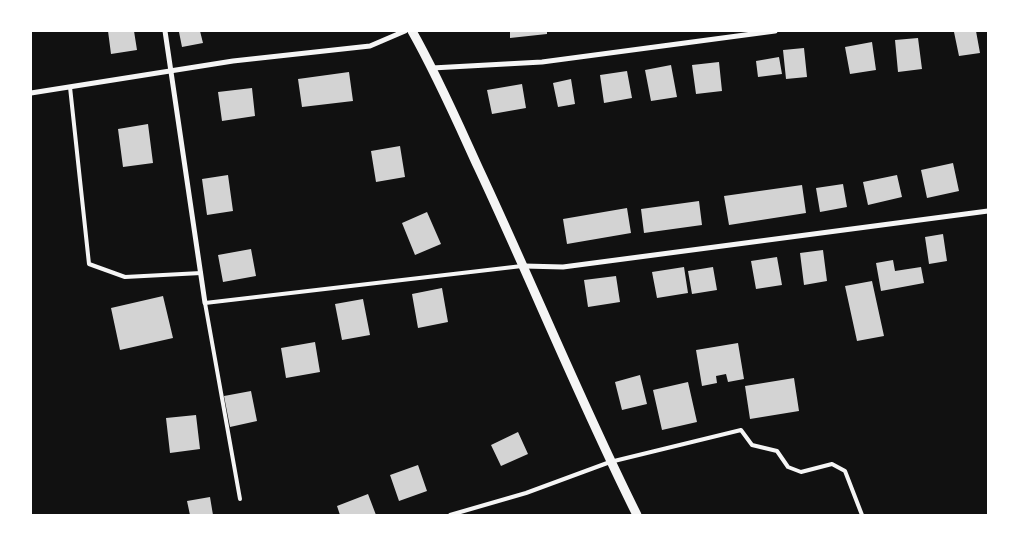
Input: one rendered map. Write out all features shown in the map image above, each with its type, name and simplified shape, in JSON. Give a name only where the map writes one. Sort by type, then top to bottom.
[{"type":"street","points":[[165,31],[205,303]]},
{"type":"street","points":[[31,93],[233,61],[370,46],[406,31]]},
{"type":"street","points":[[412,31],[432,68],[524,266],[610,462],[637,515]]},
{"type":"street","points":[[432,68],[542,62],[775,31]]},
{"type":"street","points":[[524,266],[563,267],[988,211]]},
{"type":"lane","points":[[70,87],[89,264],[125,277],[201,273]]},
{"type":"lane","points":[[240,499],[205,303],[524,266]]},
{"type":"lane","points":[[450,515],[526,493],[610,462],[741,430],[752,445],[777,451],[788,467],[801,472],[832,464],[845,471],[862,515]]},
{"type":"building","points":[[108,31],[134,31],[137,50],[111,54]]},
{"type":"building","points":[[200,31],[203,43],[182,47],[179,32]]},
{"type":"building","points":[[510,31],[547,31],[547,34],[510,38]]},
{"type":"building","points":[[976,31],[980,53],[959,56],[954,32]]},
{"type":"building","points":[[918,38],[922,69],[898,72],[895,40]]},
{"type":"building","points":[[872,42],[876,70],[850,74],[845,47]]},
{"type":"building","points":[[804,48],[807,77],[786,79],[783,50]]},
{"type":"building","points":[[779,57],[782,74],[758,77],[756,61]]},
{"type":"building","points":[[719,62],[722,91],[696,94],[692,65]]},
{"type":"building","points":[[671,65],[677,97],[651,101],[645,70]]},
{"type":"building","points":[[627,71],[632,98],[604,103],[600,75]]},
{"type":"building","points":[[349,72],[353,101],[302,107],[298,79]]},
{"type":"building","points":[[571,79],[575,104],[558,107],[553,83]]},
{"type":"building","points":[[522,84],[526,108],[492,114],[487,90]]},
{"type":"building","points":[[252,88],[255,116],[222,121],[218,92]]},
{"type":"building","points":[[148,124],[153,163],[123,167],[118,129]]},
{"type":"building","points":[[400,146],[405,177],[376,182],[371,151]]},
{"type":"building","points":[[953,163],[959,191],[927,198],[921,170]]},
{"type":"building","points":[[228,175],[233,211],[207,215],[202,179]]},
{"type":"building","points":[[897,175],[902,197],[868,205],[863,182]]},
{"type":"building","points":[[843,184],[847,207],[820,212],[816,188]]},
{"type":"building","points":[[802,185],[806,213],[729,225],[724,196]]},
{"type":"building","points":[[699,201],[702,225],[644,233],[641,209]]},
{"type":"building","points":[[627,208],[631,233],[567,244],[563,219]]},
{"type":"building","points":[[427,212],[441,244],[415,255],[402,223]]},
{"type":"building","points":[[943,234],[947,261],[929,264],[925,237]]},
{"type":"building","points":[[251,249],[256,276],[223,282],[218,255]]},
{"type":"building","points":[[823,250],[827,281],[804,285],[800,253]]},
{"type":"building","points":[[777,257],[782,285],[756,289],[751,261]]},
{"type":"building","points":[[893,260],[895,271],[921,267],[924,283],[881,291],[876,263]]},
{"type":"building","points":[[684,267],[688,293],[657,298],[652,272]]},
{"type":"building","points":[[713,267],[717,290],[692,294],[688,271]]},
{"type":"building","points":[[616,276],[620,302],[588,307],[584,280]]},
{"type":"building","points":[[872,281],[884,336],[857,341],[845,286]]},
{"type":"building","points":[[442,288],[448,322],[418,328],[412,294]]},
{"type":"building","points":[[163,296],[173,338],[120,350],[111,308]]},
{"type":"building","points":[[363,299],[370,335],[342,340],[335,304]]},
{"type":"building","points":[[315,342],[320,372],[286,378],[281,348]]},
{"type":"building","points":[[738,343],[744,379],[728,382],[726,374],[716,376],[717,383],[702,386],[696,350]]},
{"type":"building","points":[[640,375],[647,404],[622,410],[615,382]]},
{"type":"building","points":[[794,378],[799,411],[750,419],[745,386]]},
{"type":"building","points":[[688,382],[697,422],[662,430],[653,390]]},
{"type":"building","points":[[251,391],[257,421],[230,427],[224,396]]},
{"type":"building","points":[[196,415],[200,449],[170,453],[166,418]]},
{"type":"building","points":[[518,432],[528,454],[501,466],[491,445]]},
{"type":"building","points":[[418,465],[427,491],[399,501],[390,475]]},
{"type":"building","points":[[368,494],[376,515],[340,515],[337,506]]},
{"type":"building","points":[[210,497],[213,515],[190,515],[187,501]]}]
